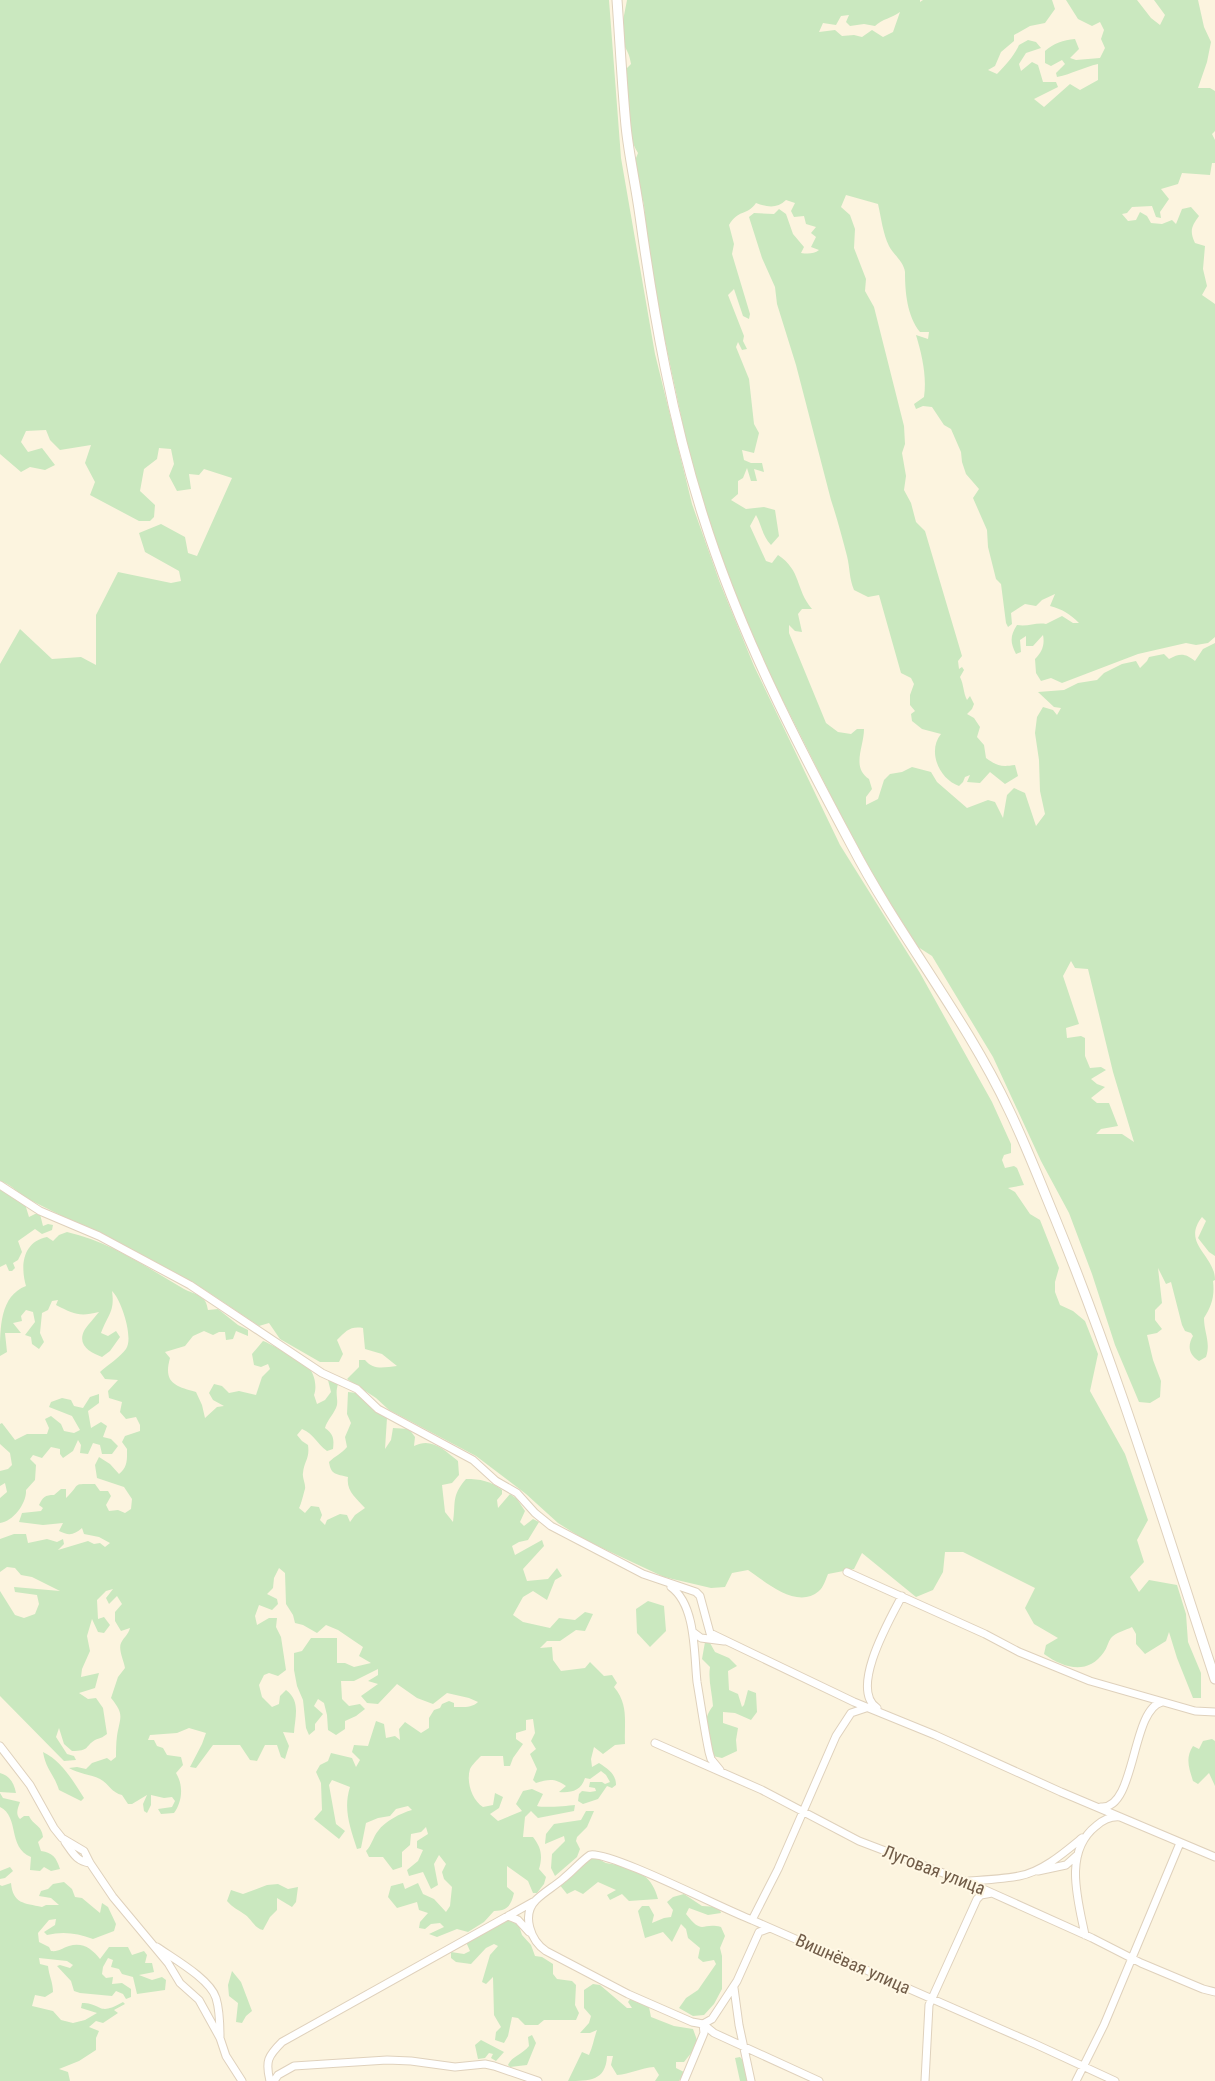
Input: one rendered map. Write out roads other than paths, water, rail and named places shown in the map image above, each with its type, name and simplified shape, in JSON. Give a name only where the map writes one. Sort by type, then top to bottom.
[{"type":"street","points":[[617,0],[626,125],[659,336],[683,445],[703,516],[718,559],[742,621],[780,706],[850,843],[873,885],[990,1071],[1012,1115],[1066,1246],[1117,1379],[1215,1679]]},
{"type":"street","points":[[0,1185],[40,1211],[99,1236],[206,1295],[256,1330],[280,1343],[322,1372],[357,1389],[378,1409],[472,1460],[496,1481],[517,1493],[535,1513],[551,1526],[661,1581],[676,1591],[681,1598],[693,1632],[696,1674],[708,1752],[711,1759],[724,1773]]},
{"type":"street","points":[[847,1572],[1002,1642],[1019,1652],[1105,1687],[1195,1711],[1215,1712]]},
{"type":"street","points":[[661,1581],[696,1592],[700,1596],[710,1633],[755,1656],[803,1676],[854,1702],[1215,1857]]},
{"type":"street","points":[[883,1713],[872,1705],[866,1688],[867,1677],[885,1630],[902,1596]]},
{"type":"street","points":[[693,1632],[701,1638],[727,1641]]},
{"type":"street","points":[[1094,1806],[1106,1807],[1116,1801],[1126,1779],[1150,1709],[1162,1702]]},
{"type":"street","points":[[752,1920],[804,1812],[836,1736],[851,1713],[869,1708]]},
{"type":"street","name":"Луговая улица","points":[[655,1743],[724,1773],[868,1845],[995,1894],[1133,1959],[1203,1989],[1215,1992]]},
{"type":"street","points":[[0,1746],[30,1785],[46,1816],[75,1858],[82,1862],[90,1863]]},
{"type":"street","points":[[966,1882],[1020,1876],[1028,1873],[1056,1858],[1105,1819],[1123,1817]]},
{"type":"street","points":[[1085,1935],[1078,1898],[1076,1856],[1086,1835]]},
{"type":"street","points":[[62,1838],[84,1851],[112,1897],[174,1971],[180,1983],[199,2000],[220,2038],[226,2056],[242,2081]]},
{"type":"street","points":[[1076,2081],[1104,2025],[1133,1959],[1180,1843]]},
{"type":"street","name":"Вишнёвая улица","points":[[534,1901],[590,1855],[600,1855],[634,1867],[1115,2081]]},
{"type":"street","points":[[1028,1873],[1066,1865],[1076,1856]]},
{"type":"street","points":[[925,2081],[927,2019],[931,1998],[958,1945],[977,1899],[981,1894],[995,1894]]},
{"type":"street","points":[[270,2081],[267,2064],[271,2053],[282,2042],[534,1901]]},
{"type":"street","points":[[534,1901],[529,1917],[529,1927],[539,1947],[594,1978],[662,2010],[692,2022],[703,2024],[714,2033],[820,2081]]},
{"type":"street","points":[[508,1916],[526,1926],[534,1938]]},
{"type":"street","points":[[703,2024],[712,2019],[734,1987],[759,1932],[770,1928]]},
{"type":"street","points":[[150,1942],[179,1961],[211,1988],[218,2006],[220,2038]]},
{"type":"street","points":[[734,1987],[751,2081]]},
{"type":"street","points":[[684,2081],[704,2033],[703,2024]]},
{"type":"street","points":[[274,2081],[278,2075],[294,2066],[387,2060],[455,2067],[485,2064],[538,2081]]}]
